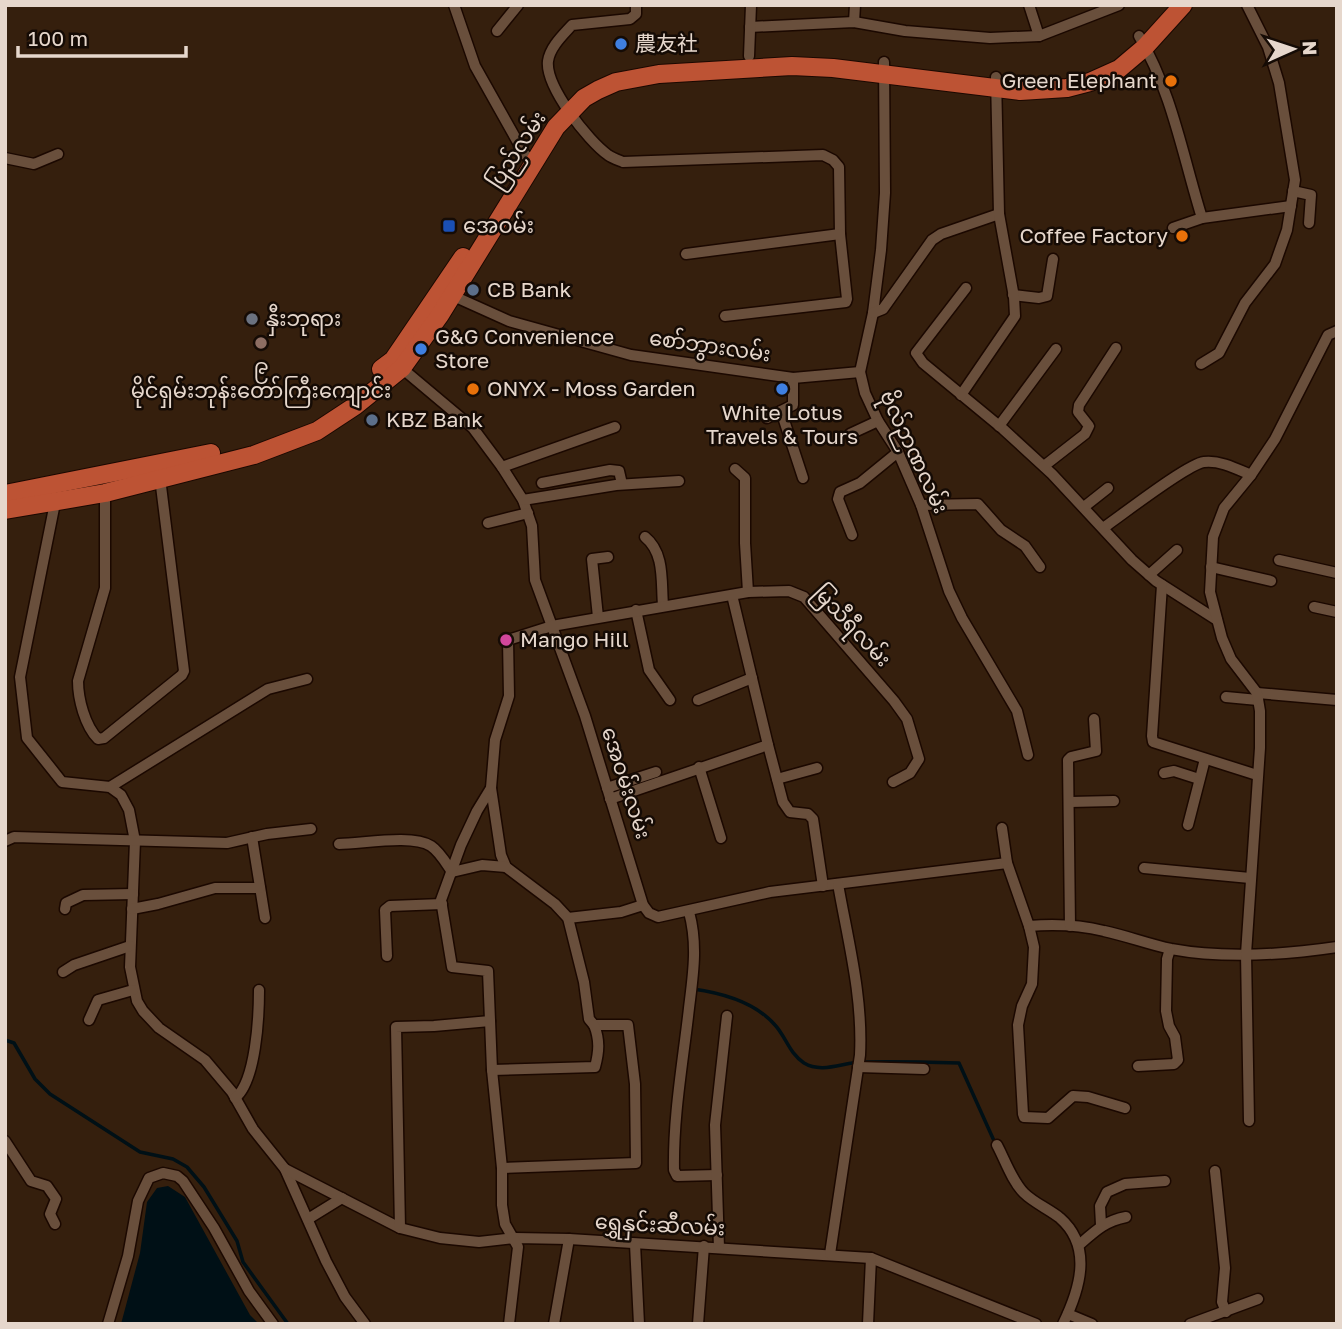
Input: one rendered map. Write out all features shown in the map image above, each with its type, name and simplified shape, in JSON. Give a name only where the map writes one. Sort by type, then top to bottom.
[{"type":"highway","name":"ပြည်လမ်း","points":[[1142,42],[1167,5]]},
{"type":"highway","name":"ပြည်လမ်း","points":[[567,107],[577,89],[592,79],[613,71],[658,63],[749,56],[834,56],[884,68],[996,83],[1045,79],[1086,71],[1113,59],[1142,42],[1183,5]]},
{"type":"highway","name":"ပြည်လမ်း","points":[[5,494],[105,493],[254,454],[317,431],[355,406],[397,364],[446,292],[461,261],[530,158],[547,120],[598,90],[616,82],[659,74],[792,66],[884,68]]},
{"type":"highway","name":"ပြည်လမ်း","points":[[5,510],[56,493],[250,443],[312,420],[397,364]]},
{"type":"street","points":[[454,5],[475,66],[530,158]]},
{"type":"street","points":[[497,31],[519,5]]},
{"type":"street","points":[[636,5],[633,18],[572,25],[558,40],[548,59],[549,72],[567,107],[590,139],[609,157],[623,162],[823,155],[839,167],[840,234],[846,302],[725,316]]},
{"type":"street","points":[[749,56],[751,5]]},
{"type":"street","points":[[853,22],[855,5]]},
{"type":"street","points":[[1029,5],[1040,36]]},
{"type":"street","points":[[750,27],[853,22],[905,31],[990,38],[1040,36],[1119,5]]},
{"type":"street","points":[[1201,364],[1219,353],[1245,303],[1275,264],[1287,230],[1295,180],[1279,82],[1268,47],[1247,5]]},
{"type":"street","points":[[1142,42],[1165,89],[1202,218]]},
{"type":"street","name":"ဗိုလ်ဉာဏလမ်း","points":[[884,68],[885,193],[873,313],[860,372],[864,393],[898,452],[921,505],[949,591],[1017,711],[1028,755]]},
{"type":"street","points":[[961,395],[1014,316],[999,214],[996,83]]},
{"type":"street","points":[[5,158],[12,162],[34,164],[58,154]]},
{"type":"street","points":[[1293,191],[1311,195],[1309,223]]},
{"type":"street","points":[[1173,228],[1202,218],[1291,206]]},
{"type":"street","points":[[873,313],[883,309],[932,240],[941,234],[999,214]]},
{"type":"street","points":[[686,254],[840,234]]},
{"type":"street","points":[[1013,295],[1038,298],[1047,296],[1053,259]]},
{"type":"street","points":[[966,288],[916,353],[923,363],[1044,466],[1149,575],[1217,620]]},
{"type":"street","name":"စော်ဘွားလမ်း","points":[[446,292],[509,321],[609,350],[793,378],[860,372]]},
{"type":"street","points":[[1249,1121],[1245,954],[1260,748],[1257,696],[1231,659],[1217,620],[1210,592],[1213,537],[1224,508],[1275,439],[1328,335],[1337,331]]},
{"type":"street","points":[[1044,466],[1085,434],[1090,426],[1078,412],[1079,405],[1116,348]]},
{"type":"street","points":[[999,426],[1056,349]]},
{"type":"street","name":"အေဝမ်းလမ်း","points":[[397,364],[473,428],[523,500],[532,526],[535,580],[585,716],[643,905]]},
{"type":"street","points":[[767,418],[793,405],[793,378]]},
{"type":"street","points":[[781,411],[803,478]]},
{"type":"street","points":[[850,434],[878,421]]},
{"type":"street","points":[[502,467],[615,427]]},
{"type":"street","points":[[852,535],[838,499],[840,492],[860,483],[898,452]]},
{"type":"street","points":[[1103,528],[1202,462],[1223,464],[1251,475]]},
{"type":"street","points":[[735,468],[745,478],[748,592]]},
{"type":"street","points":[[542,483],[610,470],[619,471],[622,484]]},
{"type":"street","points":[[105,493],[105,588],[78,681],[78,696],[93,734],[98,739],[104,738],[182,675],[185,660],[160,478]]},
{"type":"street","points":[[523,500],[622,484],[679,481]]},
{"type":"street","points":[[1084,508],[1108,488]]},
{"type":"street","points":[[56,493],[20,677],[27,738],[62,782],[69,785],[110,788],[121,795],[129,810],[135,841],[130,946],[133,989],[143,1011],[159,1028],[205,1060],[235,1098],[253,1129],[285,1169],[345,1297],[365,1324]]},
{"type":"street","points":[[921,505],[978,503],[1001,530],[1033,554],[1040,567]]},
{"type":"street","points":[[488,523],[528,513]]},
{"type":"street","points":[[645,537],[654,544],[660,559],[663,605]]},
{"type":"street","points":[[1149,575],[1177,550]]},
{"type":"street","points":[[598,617],[592,559],[608,557]]},
{"type":"street","points":[[1279,560],[1337,573]]},
{"type":"street","points":[[1212,567],[1271,581]]},
{"type":"street","points":[[1163,585],[1153,742],[1257,775]]},
{"type":"street","name":"မြသီရီလမ်း","points":[[491,788],[495,740],[509,696],[508,640],[552,626],[663,605],[748,592],[789,591],[804,597],[907,719],[919,759],[910,773],[893,782]]},
{"type":"street","points":[[732,595],[783,803],[790,812],[808,814],[813,819],[823,886]]},
{"type":"street","points":[[1314,607],[1337,612]]},
{"type":"street","points":[[636,610],[649,670],[670,700]]},
{"type":"street","points":[[698,700],[752,678]]},
{"type":"street","points":[[110,788],[268,689],[307,679]]},
{"type":"street","points":[[1226,697],[1337,700]]},
{"type":"street","points":[[1070,926],[1068,760],[1096,751],[1094,719]]},
{"type":"street","points":[[608,794],[768,745]]},
{"type":"street","points":[[1188,825],[1205,759]]},
{"type":"street","points":[[699,767],[721,838]]},
{"type":"street","points":[[777,779],[817,768]]},
{"type":"street","points":[[1164,773],[1174,771],[1199,779]]},
{"type":"street","points":[[608,794],[656,772]]},
{"type":"street","points":[[491,788],[501,855],[506,867],[555,904],[568,918],[584,982],[589,1019],[598,1035],[599,1047],[595,1067],[492,1070]]},
{"type":"street","points":[[491,788],[477,811],[441,900],[452,967],[488,971],[492,1070],[505,1224],[518,1247],[509,1324]]},
{"type":"street","points":[[1070,802],[1115,801]]},
{"type":"street","points":[[1002,828],[1007,863],[1034,947],[1032,984],[1022,1006],[1018,1025],[1024,1117],[1048,1118],[1073,1096],[1088,1097],[1125,1108]]},
{"type":"street","points":[[6,840],[14,837],[227,843],[311,829]]},
{"type":"street","points":[[252,837],[265,918]]},
{"type":"street","points":[[339,844],[398,841],[425,843],[434,848],[452,872]]},
{"type":"street","points":[[568,918],[621,912],[643,905],[649,914],[658,917],[770,892],[1007,863]]},
{"type":"street","points":[[452,872],[482,865],[506,867]]},
{"type":"street","points":[[1144,868],[1250,878]]},
{"type":"street","points":[[830,1254],[858,1062],[860,1005],[838,884]]},
{"type":"street","points":[[132,909],[215,888],[260,887]]},
{"type":"street","points":[[65,909],[66,903],[83,895],[133,894]]},
{"type":"street","points":[[387,956],[385,910],[390,906],[442,904]]},
{"type":"street","points":[[689,912],[695,945],[695,970],[676,1110],[674,1170],[677,1176],[717,1175]]},
{"type":"street","points":[[1029,926],[1070,926],[1102,930],[1136,941],[1214,955],[1337,947]]},
{"type":"street","points":[[63,972],[74,965],[130,946]]},
{"type":"street","points":[[1138,1066],[1174,1064],[1178,1060],[1175,1037],[1166,1011],[1167,959],[1170,948]]},
{"type":"street","points":[[89,1020],[98,1000],[133,989]]},
{"type":"street","points":[[235,1098],[245,1084],[253,1055],[257,1032],[258,990]]},
{"type":"street","points":[[719,1248],[715,1125],[727,1016]]},
{"type":"street","points":[[400,1228],[397,1027],[490,1021]]},
{"type":"street","points":[[502,1168],[635,1163],[635,1084],[628,1025],[594,1026]]},
{"type":"street","points":[[858,1062],[924,1069]]},
{"type":"street","points":[[5,1141],[31,1181],[47,1186],[56,1199],[50,1214],[55,1224]]},
{"type":"street","points":[[997,1145],[1024,1193],[1062,1220],[1076,1235],[1081,1256],[1078,1286],[1066,1319],[1092,1324]]},
{"type":"street","name":"ရွှေနှင်းဆီလမ်း","points":[[285,1169],[400,1228],[454,1240],[479,1242],[515,1238],[569,1239],[871,1258],[1016,1320],[1036,1324]]},
{"type":"street","points":[[1216,1171],[1224,1247],[1222,1301],[1226,1311]]},
{"type":"street","points":[[108,1324],[128,1256],[138,1201],[149,1178],[163,1173],[177,1176],[192,1192],[249,1291],[273,1324]]},
{"type":"street","points":[[1101,1225],[1100,1206],[1107,1192],[1125,1184],[1164,1181]]},
{"type":"street","points":[[308,1219],[342,1198]]},
{"type":"street","points":[[1079,1245],[1101,1225],[1126,1217]]},
{"type":"street","points":[[554,1324],[569,1239]]},
{"type":"street","points":[[635,1244],[639,1324]]},
{"type":"street","points":[[698,1324],[704,1246]]},
{"type":"street","points":[[868,1324],[871,1258]]},
{"type":"street","points":[[1189,1324],[1258,1299]]},
{"type":"shaded area","points":[[168,1186],[185,1197],[250,1315],[259,1324],[121,1324],[140,1253],[147,1202],[157,1188]]},
{"type":"waterway","points":[[693,989],[726,996],[758,1010],[775,1025],[799,1059],[811,1066],[826,1068],[855,1062],[959,1063],[995,1143]]},
{"type":"waterway","points":[[5,1040],[14,1043],[35,1079],[50,1094],[140,1152],[173,1159],[187,1167],[204,1187],[237,1241],[243,1262],[288,1324]]},
{"type":"place","name":"農友社","points":[[621,44]]},
{"type":"place","name":"Green Elephant","points":[[1171,81]]},
{"type":"place","name":"အေဝမ်း","points":[[449,226]]},
{"type":"place","name":"Coffee Factory","points":[[1182,236]]},
{"type":"place","name":"CB Bank","points":[[473,290]]},
{"type":"place","name":"နှီးဘုရား","points":[[252,319]]},
{"type":"place","name":"၉ မိုင်ရှမ်းဘုန်းတော်ကြီးကျောင်း","points":[[261,343]]},
{"type":"place","name":"G&G Convenience Store","points":[[421,349]]},
{"type":"place","name":"ONYX - Moss Garden","points":[[473,389]]},
{"type":"place","name":"White Lotus Travels & Tours","points":[[782,389]]},
{"type":"place","name":"KBZ Bank","points":[[372,420]]},
{"type":"place","name":"Mango Hill","points":[[506,640]]}]
